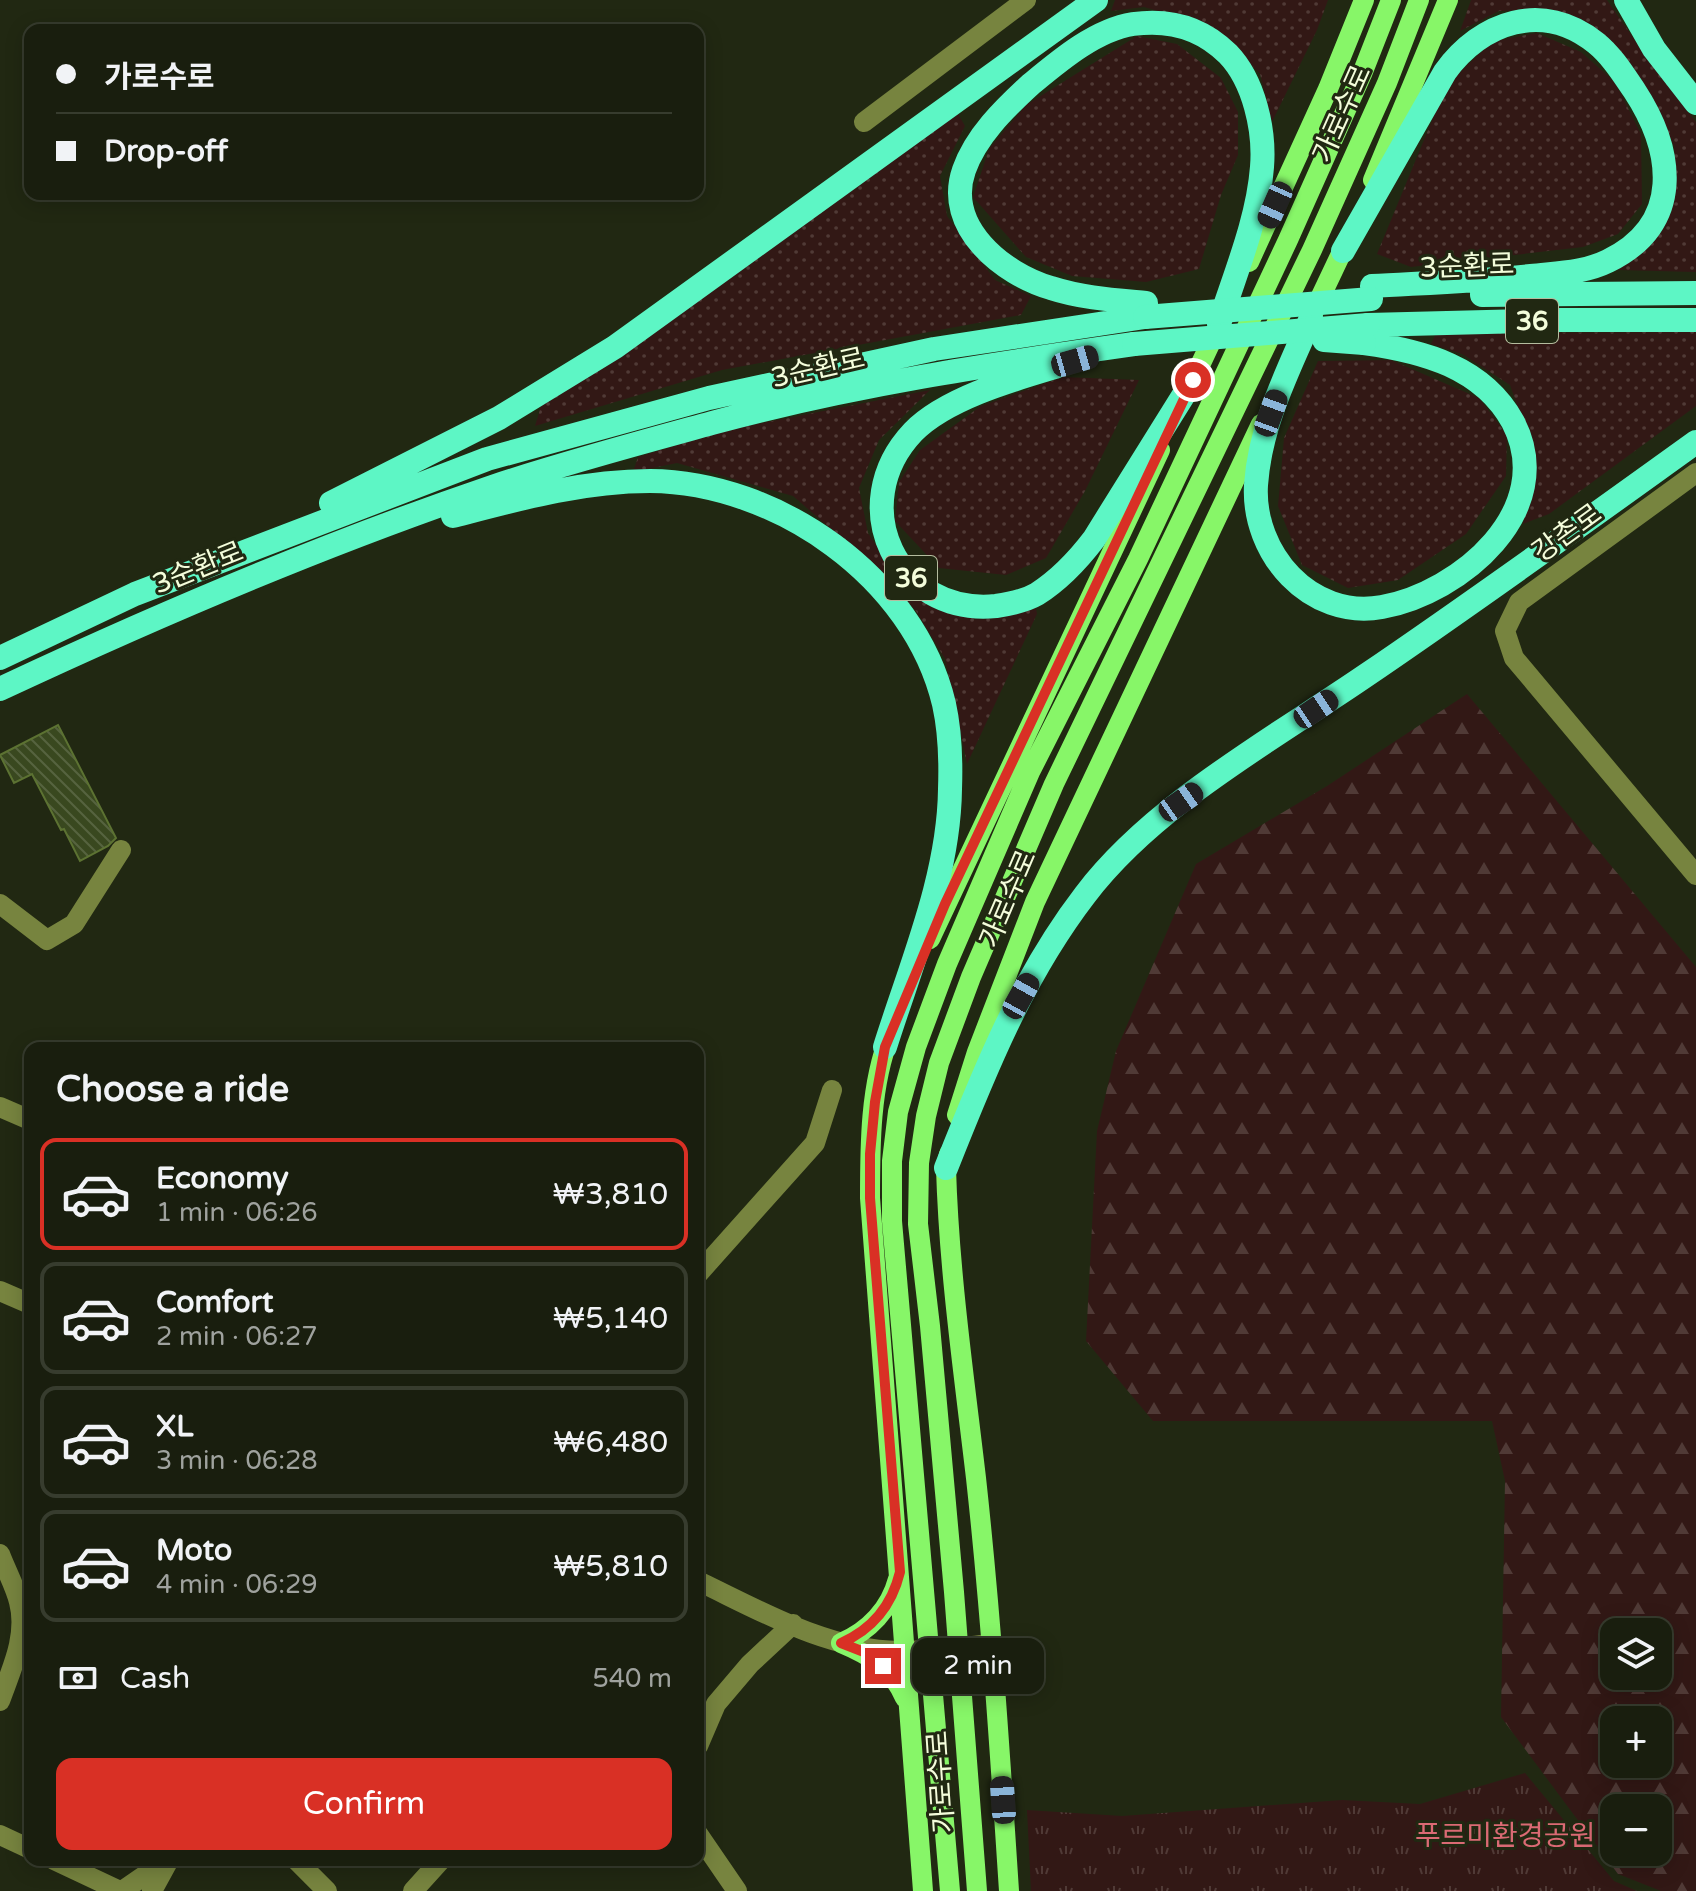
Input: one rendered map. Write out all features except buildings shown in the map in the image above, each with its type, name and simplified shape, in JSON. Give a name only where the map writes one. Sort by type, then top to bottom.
[{"type":"highway","points":[[215,562],[499,418],[580,370],[1096,0]]},
{"type":"highway","points":[[1626,0],[1654,49],[1696,103]]},
{"type":"highway","points":[[1343,251],[1445,72],[1460,51],[1475,38],[1506,22],[1537,19],[1559,23],[1584,34],[1615,62],[1653,124],[1666,172],[1662,202],[1656,217],[1634,243],[1607,262],[1581,270],[1372,292]]},
{"type":"highway","points":[[1219,324],[1255,209],[1262,168],[1261,135],[1251,93],[1233,59],[1208,38],[1165,23],[1133,24],[1116,29],[1094,39],[1055,65],[1016,99],[982,136],[962,174],[961,202],[969,228],[987,251],[1012,272],[1050,288],[1146,310],[1252,320],[1366,334],[1468,373],[1484,385],[1514,425],[1523,465],[1521,490],[1513,516],[1503,534],[1487,552],[1430,590],[1393,604],[1372,608],[1342,605],[1298,584],[1280,567],[1260,523],[1256,485],[1266,429],[1278,394],[1297,312]]},
{"type":"highway","name":"3순환로","points":[[0,689],[119,633],[293,561],[492,487],[715,422],[937,372],[1134,344],[1297,312],[1372,292],[1696,293]]},
{"type":"highway","name":"3순환로","points":[[0,658],[135,594],[487,459],[709,398],[934,349],[1146,310]]},
{"type":"highway","name":"3순환로","points":[[1366,334],[1561,320],[1696,320]]},
{"type":"highway","name":"36","points":[[1134,344],[997,386],[939,412],[913,432],[890,467],[881,508],[882,530],[887,546],[910,577],[936,596],[976,607],[1004,605],[1036,595],[1070,567],[1094,539],[1193,380]]},
{"type":"highway","points":[[946,1168],[982,1076],[1028,983],[1061,928],[1113,863],[1181,802],[1422,638],[1696,442]]},
{"type":"highway","points":[[293,561],[551,491],[651,481],[707,489],[763,505],[803,525],[845,553],[882,590],[923,649],[943,702],[949,750],[950,790],[943,853],[885,1047]]},
{"type":"main road","name":"36","points":[[1193,380],[1328,89],[1364,0]]},
{"type":"main road","name":"가로수로","points":[[950,1891],[892,1221],[892,1161],[898,1112],[916,1047],[947,964],[1030,772],[1138,559],[1252,320],[1362,74],[1391,0]]},
{"type":"main road","name":"가로수로","points":[[1009,1891],[976,1479],[952,1280],[946,1168],[957,1113],[1035,902],[1297,312],[1419,0]]},
{"type":"main road","name":"가로수로","points":[[977,1891],[930,1326],[918,1224],[919,1163],[939,1063],[971,977],[1054,784],[1297,312],[1343,251],[1448,0]]},
{"type":"main road","name":"가로수로","points":[[923,1891],[870,1198],[875,1102],[885,1047],[945,904],[1193,380]]},
{"type":"main road","points":[[946,1168],[923,1271],[959,1344]]},
{"type":"main road","name":"가로수로","points":[[900,1572],[906,1399]]},
{"type":"main road","points":[[841,1643],[866,1629],[882,1613],[895,1590],[900,1572]]},
{"type":"main road","points":[[841,1643],[864,1652],[883,1666],[897,1682],[909,1708]]},
{"type":"street","points":[[864,122],[1026,0]]},
{"type":"street","name":"강촌로","points":[[1696,473],[1519,602],[1505,631],[1514,658],[1696,875]]},
{"type":"street","points":[[0,904],[47,940],[74,924],[121,850]]},
{"type":"street","points":[[704,1267],[815,1143],[832,1090]]},
{"type":"street","points":[[0,1107],[24,1117]]},
{"type":"street","points":[[0,1291],[24,1301]]},
{"type":"street","points":[[0,1554],[20,1603],[22,1627],[17,1654],[0,1701]]},
{"type":"street","points":[[704,1584],[841,1643],[905,1651],[991,1644]]},
{"type":"street","points":[[704,1732],[716,1704],[750,1664],[793,1624]]},
{"type":"street","points":[[0,1835],[24,1846]]},
{"type":"street","points":[[704,1843],[737,1891]]},
{"type":"street","points":[[67,1866],[121,1891],[159,1866]]},
{"type":"street","points":[[152,1891],[165,1866]]},
{"type":"street","points":[[302,1866],[327,1891]]},
{"type":"street","points":[[413,1891],[436,1866]]},
{"type":"green space","points":[[1115,0],[1328,0],[1317,30],[1272,122],[1260,74],[1221,34],[1196,22],[1144,7],[1111,11]]},
{"type":"green space","points":[[1471,0],[1607,0],[1696,122],[1696,272],[1617,270],[1651,245],[1669,207],[1675,177],[1674,146],[1641,81],[1545,10],[1499,11],[1460,31]]},
{"type":"green space","points":[[1537,33],[1581,52],[1615,82],[1641,134],[1642,204],[1618,234],[1583,247],[1411,267],[1377,254],[1447,84],[1493,41]]},
{"type":"green space","points":[[1137,36],[1177,44],[1221,78],[1238,112],[1238,155],[1221,195],[1199,269],[1146,282],[1072,276],[1026,257],[973,197],[989,149],[1026,105]]},
{"type":"green space","points":[[958,114],[965,126],[940,176],[947,216],[995,280],[1031,296],[1021,315],[722,370],[535,426],[541,406]]},
{"type":"green space","points":[[1696,332],[1696,406],[1549,514],[1523,524],[1532,447],[1510,385],[1462,354],[1431,344],[1436,333]]},
{"type":"green space","points":[[1391,360],[1479,398],[1507,435],[1506,476],[1466,534],[1398,580],[1348,588],[1302,565],[1278,506],[1284,438],[1318,361]]},
{"type":"green space","points":[[1063,377],[1139,380],[1085,491],[1046,558],[1006,575],[939,568],[895,521],[899,482],[920,450],[981,406]]},
{"type":"green space","points":[[930,390],[879,440],[859,488],[868,533],[895,573],[939,608],[1035,603],[1037,614],[967,764],[945,659],[916,611],[877,569],[793,496],[677,463],[633,472],[638,457],[722,431]]},
{"type":"green space","points":[[1467,694],[1696,967],[1696,1891],[1661,1891],[1618,1874],[1612,1866],[1672,1866],[1672,1794],[1600,1794],[1600,1850],[1501,1717],[1505,1481],[1492,1421],[1153,1421],[1086,1341],[1097,1131],[1116,1051],[1196,864],[1327,786]]},
{"type":"green space","name":"푸르미환경공원","points":[[1525,1773],[1614,1881],[1637,1891],[1031,1891],[1027,1810],[1122,1816],[1342,1800],[1420,1804]]},
{"type":"route","points":[[883,1666],[864,1652],[841,1643],[866,1629],[882,1613],[895,1590],[900,1572],[870,1198],[875,1102],[885,1047],[945,904],[1193,380]]}]
